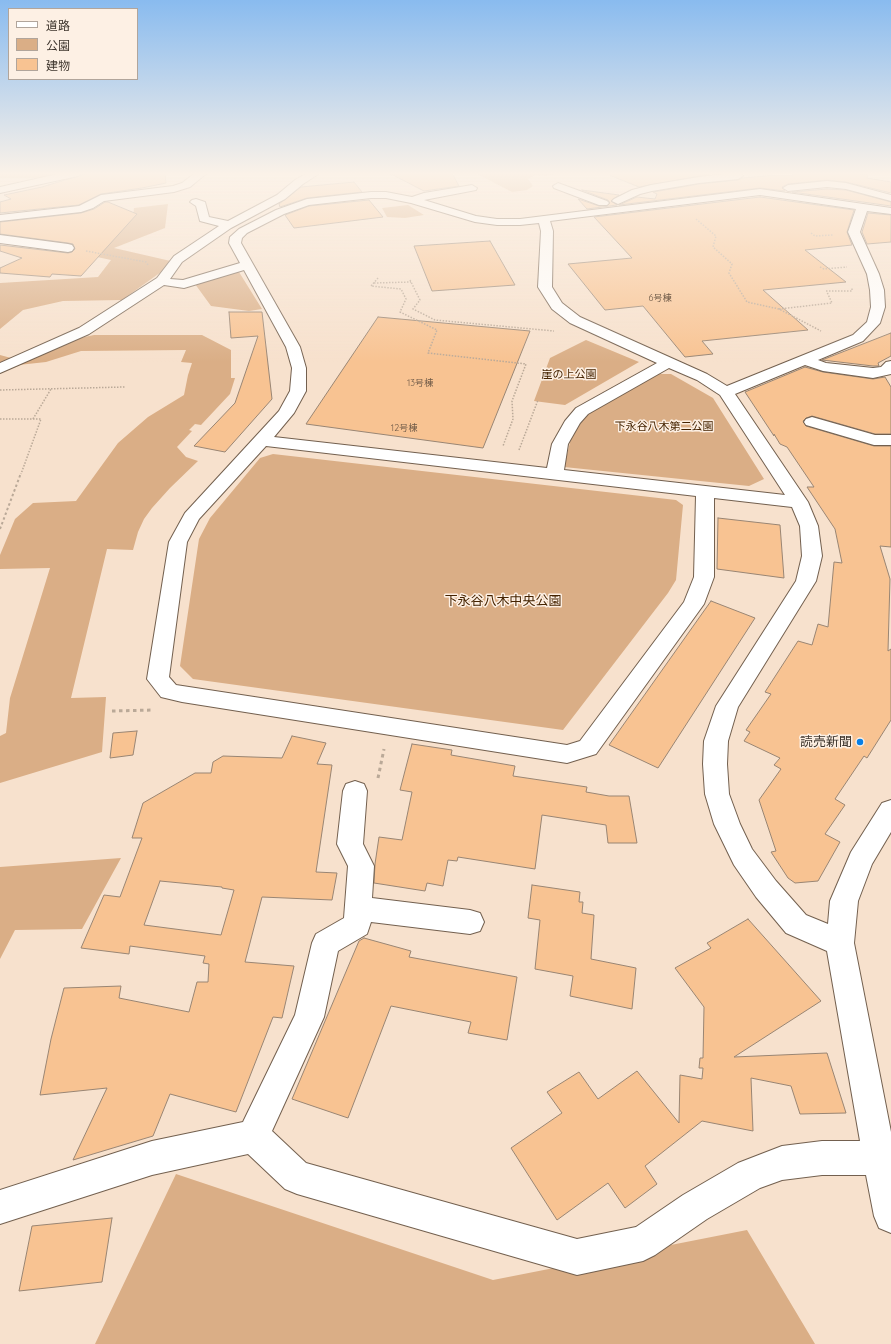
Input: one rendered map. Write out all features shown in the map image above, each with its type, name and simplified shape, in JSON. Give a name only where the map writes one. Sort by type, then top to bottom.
[{"type":"street","points":[[0,369],[84,331],[162,281],[178,259],[214,236]]},
{"type":"street","points":[[237,236],[235,243],[293,347],[299,368],[298,391],[286,413],[191,517],[178,542],[158,679],[169,691],[567,754],[588,748],[694,604],[704,576],[705,492]]},
{"type":"street","points":[[547,236],[545,288],[557,306],[575,320],[669,362],[702,378],[726,392],[799,502],[809,526],[812,556],[806,581],[727,706],[720,722],[716,741],[715,764],[717,794],[727,824],[743,857],[766,889],[796,924],[840,943]]},
{"type":"street","points":[[726,392],[858,338],[873,324],[878,307],[878,290],[873,274],[856,241],[855,236]]},
{"type":"street","points":[[0,239],[68,248]]},
{"type":"street","points":[[162,281],[184,284],[247,265]]},
{"type":"street","points":[[805,360],[823,367],[873,373],[886,371],[891,365]]},
{"type":"street","points":[[554,474],[560,444],[573,421],[582,411],[669,362]]},
{"type":"street","points":[[812,422],[874,440],[891,440]]},
{"type":"street","points":[[262,441],[799,502]]},
{"type":"street","points":[[253,1136],[309,1017],[326,943],[357,925],[361,866],[350,844],[366,786]]},
{"type":"street","points":[[891,810],[860,860],[844,901],[840,943],[855,1031],[891,1216]]},
{"type":"street","points":[[358,908],[470,922]]},
{"type":"street","points":[[253,1136],[297,1177],[577,1257],[643,1243],[695,1207],[736,1183],[782,1163],[822,1158],[880,1158]]},
{"type":"street","points":[[0,1207],[152,1158],[253,1136]]},
{"type":"path","points":[[716,236],[713,248],[732,264],[729,273],[747,302],[779,309],[821,331]]},
{"type":"path","points":[[833,236],[836,240]]},
{"type":"path","points":[[98,252],[146,262],[162,281]]},
{"type":"path","points":[[844,261],[850,272]]},
{"type":"path","points":[[820,267],[824,269],[847,267]]},
{"type":"path","points":[[378,278],[371,286],[401,289],[406,299],[400,312],[437,330],[428,353],[526,364],[512,401],[513,419],[503,446]]},
{"type":"path","points":[[374,283],[411,281],[420,300],[413,309],[435,320],[554,331]]},
{"type":"path","points":[[779,309],[832,303],[826,291],[852,292],[852,284]]},
{"type":"path","points":[[0,390],[124,387]]},
{"type":"path","points":[[33,419],[51,388]]},
{"type":"path","points":[[518,453],[538,400]]},
{"type":"path","points":[[0,419],[41,419],[0,529]]},
{"type":"path","points":[[112,711],[156,710]]},
{"type":"path","points":[[366,786],[384,747]]},
{"type":"green space","points":[[15,236],[145,236],[114,248],[175,262],[122,300],[63,301],[23,310],[0,329],[0,283],[98,277],[111,260],[9,238]]},
{"type":"green space","points":[[239,272],[262,309],[249,311],[211,306],[195,284]]},
{"type":"green space","points":[[94,335],[202,335],[231,350],[231,378],[235,378],[230,394],[201,425],[195,424],[189,430],[192,431],[177,447],[186,457],[198,461],[152,508],[144,519],[138,532],[133,550],[107,549],[71,698],[106,697],[102,752],[0,783],[0,736],[6,733],[10,698],[50,568],[0,569],[0,555],[15,519],[33,503],[76,501],[118,443],[148,417],[184,395],[192,363],[181,362],[186,350],[81,351],[46,362],[0,367],[0,355],[11,358],[52,344]]},
{"type":"green space","name":"崖の上公園","points":[[586,340],[639,362],[565,405],[534,401],[550,358]]},
{"type":"green space","name":"下永谷八木第二公園","points":[[655,374],[671,374],[713,398],[764,479],[749,486],[564,467],[572,434],[586,412]]},
{"type":"green space","name":"下永谷八木中央公園","points":[[273,454],[676,500],[683,505],[676,580],[668,593],[563,730],[193,679],[180,666],[199,539],[210,518],[260,458]]},
{"type":"green space","points":[[121,858],[82,929],[15,930],[0,959],[0,867]]},
{"type":"green space","points":[[176,1174],[493,1280],[747,1230],[815,1344],[95,1344]]},
{"type":"building","points":[[13,236],[117,236],[81,276],[52,274],[50,277],[0,273],[0,268],[22,258],[0,251],[0,245],[68,253],[75,249],[73,244]]},
{"type":"building","points":[[611,236],[848,236],[852,245],[805,250],[846,282],[763,290],[808,330],[702,341],[713,354],[685,357],[643,306],[605,310],[568,264],[632,258]]},
{"type":"building","points":[[864,236],[891,236],[891,242],[867,244]]},
{"type":"building","points":[[490,241],[515,285],[432,291],[414,246]]},
{"type":"building","points":[[229,312],[262,312],[272,399],[225,452],[194,446],[235,403],[258,336],[231,338]]},
{"type":"building","points":[[378,317],[530,331],[483,448],[306,424]]},
{"type":"building","points":[[891,333],[891,356],[878,363],[879,366],[822,360]]},
{"type":"building","points":[[805,367],[823,372],[873,379],[885,377],[891,387],[891,434],[875,434],[812,416],[803,421],[806,426],[874,446],[891,446],[891,547],[880,546],[890,579],[888,651],[891,649],[891,720],[867,758],[864,756],[835,799],[845,805],[825,834],[840,842],[818,881],[795,883],[788,878],[771,852],[776,851],[759,800],[781,769],[774,765],[780,758],[744,741],[750,732],[746,730],[771,694],[765,692],[798,641],[812,645],[818,624],[828,627],[834,562],[842,563],[835,529],[807,487],[814,487],[787,447],[780,444],[774,434],[774,436],[745,392]]},
{"type":"building","points":[[718,518],[780,525],[784,578],[717,569]]},
{"type":"building","points":[[711,601],[755,618],[658,768],[609,745]]},
{"type":"building","points":[[137,731],[133,755],[110,758],[113,733]]},
{"type":"building","points":[[292,736],[326,743],[317,764],[332,765],[316,872],[337,873],[332,900],[262,897],[245,962],[294,966],[282,1018],[273,1017],[236,1112],[170,1094],[153,1136],[73,1160],[107,1088],[40,1095],[51,1039],[64,988],[121,986],[119,998],[189,1012],[197,982],[208,982],[209,964],[203,963],[205,956],[130,946],[129,954],[81,948],[104,895],[120,897],[142,838],[132,838],[143,803],[195,773],[211,773],[213,762],[223,756],[282,758]],"holes":[[[160,881],[222,887],[234,890],[221,935],[144,925]]]},
{"type":"building","points":[[412,744],[452,750],[451,755],[515,766],[513,776],[587,787],[586,792],[609,796],[629,796],[637,843],[608,843],[606,825],[542,815],[535,869],[458,857],[457,861],[448,860],[443,886],[427,883],[425,891],[374,883],[379,837],[402,840],[412,792],[400,790]]},
{"type":"building","points":[[532,885],[580,892],[579,902],[583,902],[582,913],[594,915],[591,959],[636,968],[632,1009],[570,996],[573,976],[535,969],[540,920],[528,918]]},
{"type":"building","points":[[748,919],[821,1001],[734,1057],[827,1053],[846,1113],[800,1114],[791,1086],[751,1078],[753,1131],[702,1121],[645,1166],[657,1184],[625,1208],[608,1183],[557,1220],[511,1148],[562,1113],[547,1092],[579,1072],[598,1099],[637,1071],[679,1123],[680,1075],[702,1079],[703,1068],[699,1068],[700,1058],[703,1058],[704,1007],[675,968],[711,948],[707,943]]},
{"type":"building","points":[[364,938],[411,951],[409,957],[517,977],[507,1040],[468,1033],[471,1022],[391,1006],[348,1118],[292,1099],[359,941]]},
{"type":"building","points":[[112,1218],[102,1282],[19,1291],[32,1226]]},
{"type":"place","name":"読売新聞","points":[[860,742]]}]
